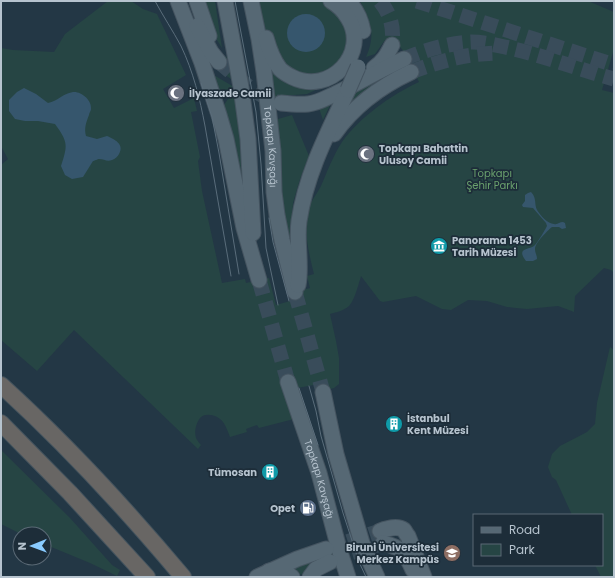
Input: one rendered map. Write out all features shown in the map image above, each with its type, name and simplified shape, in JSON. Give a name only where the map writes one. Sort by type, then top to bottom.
[{"type":"highway","points":[[1,384],[83,464],[126,510],[183,577]]},
{"type":"highway","points":[[1,423],[65,488],[147,577]]},
{"type":"main road","points":[[178,1],[200,57],[226,139],[246,234],[259,280],[254,247],[248,139],[241,87],[225,1]]},
{"type":"main road","points":[[187,1],[204,41],[219,62],[198,1]]},
{"type":"main road","points":[[251,3],[276,63],[281,70],[299,81],[316,82],[330,78],[342,69],[350,57],[353,48],[353,30],[350,21],[341,8],[331,1]]},
{"type":"main road","points":[[317,158],[345,90],[358,67],[364,47],[362,25],[356,10],[348,1]]},
{"type":"main road","name":"Topkapı Kavşağı","points":[[251,3],[264,72],[272,143],[274,192],[277,215],[295,292],[299,277],[298,237],[300,216],[305,192],[317,158]]},
{"type":"main road","points":[[345,90],[357,77],[371,70],[383,61],[392,45]]},
{"type":"main road","points":[[280,103],[299,105],[310,104],[407,65],[401,76],[372,95],[348,116],[317,158]]},
{"type":"main road","name":"Topkapı Kavşağı","points":[[288,382],[318,473],[348,577]]},
{"type":"main road","points":[[323,392],[336,454],[362,543],[377,577]]},
{"type":"main road","points":[[417,577],[406,555],[381,537],[387,528],[400,528],[404,530],[408,536],[424,577]]},
{"type":"main road","points":[[263,574],[297,559],[328,555],[310,577]]},
{"type":"main road","points":[[263,574],[281,572],[292,577]]},
{"type":"green space","name":"Topkapı Şehir Parkı","points":[[108,1],[131,1],[143,9],[157,14],[186,75],[163,89],[174,108],[194,98],[197,111],[191,112],[200,157],[198,161],[202,191],[222,283],[245,279],[246,283],[269,278],[276,305],[290,301],[288,294],[310,288],[307,276],[314,274],[307,236],[307,213],[309,206],[321,186],[333,158],[342,142],[367,115],[398,93],[419,82],[402,49],[398,46],[385,40],[375,54],[366,57],[371,42],[371,29],[360,1],[588,1],[614,12],[614,49],[602,90],[614,93],[614,273],[611,270],[604,268],[578,293],[575,296],[574,312],[558,306],[527,309],[507,307],[487,301],[468,300],[451,310],[442,309],[416,296],[383,302],[380,301],[361,276],[351,304],[347,308],[330,314],[339,358],[339,384],[334,388],[316,393],[314,385],[297,388],[294,419],[259,428],[257,425],[246,429],[247,432],[230,437],[225,425],[219,418],[213,415],[201,417],[195,430],[195,436],[201,445],[198,449],[74,330],[37,371],[1,340],[1,165],[8,159],[1,146],[1,48],[54,52],[65,34]]},
{"type":"green space","points":[[201,1],[215,1],[222,48],[210,29]]},
{"type":"green space","points":[[259,1],[327,1],[348,30],[349,45],[335,67],[320,76],[303,78],[275,63],[262,18]]},
{"type":"green space","points":[[227,56],[231,79],[218,70]]},
{"type":"green space","points":[[270,67],[322,87],[307,94],[280,95],[276,104]]},
{"type":"green space","points":[[393,69],[395,74],[345,112],[354,90]]},
{"type":"green space","points":[[212,74],[234,87],[228,92],[219,95]]},
{"type":"green space","points":[[234,91],[240,136],[244,211],[222,108]]},
{"type":"green space","points":[[332,101],[323,120],[319,108]]},
{"type":"green space","points":[[292,115],[309,156],[293,203],[290,244],[283,215],[274,122],[278,119]]},
{"type":"green space","points":[[610,347],[614,350],[614,577],[601,577],[596,566],[603,566],[603,514],[572,514],[556,480],[552,477],[548,467],[552,454],[560,446],[587,432],[595,424],[597,403]]},
{"type":"green space","points":[[1,450],[70,518],[112,565],[120,570],[117,576],[52,547],[52,526],[12,526],[12,530],[1,524]]},
{"type":"green space","points":[[319,558],[320,559],[308,567],[301,575],[294,567]]},
{"type":"water","points":[[302,14],[310,14],[322,23],[325,33],[322,43],[316,49],[310,52],[302,52],[290,43],[287,37],[287,29],[296,17]]},
{"type":"water","points":[[24,88],[36,94],[48,103],[73,92],[79,93],[88,99],[91,110],[85,130],[86,136],[97,139],[107,136],[113,139],[118,142],[121,147],[119,155],[110,161],[99,159],[93,161],[83,177],[72,179],[65,175],[61,166],[66,144],[55,124],[15,119],[9,111],[9,100],[17,92]]},
{"type":"water","points":[[531,192],[534,196],[536,208],[542,217],[552,224],[563,222],[565,223],[566,228],[562,229],[559,227],[552,227],[547,231],[536,246],[535,250],[537,259],[533,261],[526,261],[522,254],[524,250],[535,245],[547,226],[533,208],[523,207],[522,205],[525,201],[525,195]]},
{"type":"tunnel","points":[[380,1],[387,11],[391,22],[393,32],[392,45]]},
{"type":"tunnel","points":[[417,1],[614,65]]},
{"type":"tunnel","points":[[404,59],[446,45],[480,42],[533,54],[614,79]]},
{"type":"tunnel","points":[[411,72],[454,58],[477,54],[500,53]]},
{"type":"tunnel","points":[[219,62],[261,95],[277,102]]},
{"type":"tunnel","points":[[259,280],[288,382]]},
{"type":"tunnel","points":[[295,292],[323,392]]},
{"type":"tunnel","points":[[326,549],[380,531]]},
{"type":"tunnel","points":[[331,562],[347,554],[383,543]]},
{"type":"tram line","points":[[155,1],[181,46],[196,85],[205,126],[231,276]]},
{"type":"tram line","points":[[235,1],[256,112],[266,248],[278,305]]},
{"type":"tram line","points":[[201,83],[212,117],[239,274]]},
{"type":"tram line","points":[[269,218],[273,242],[289,301]]},
{"type":"tram line","points":[[309,386],[321,436],[343,513],[359,562],[366,577]]},
{"type":"tram line","points":[[299,388],[318,445]]},
{"type":"place","name":"İlyaszade Camii","points":[[176,93]]},
{"type":"place","name":"Topkapı Bahattin Ulusoy Camii","points":[[366,154]]},
{"type":"place","name":"Panorama 1453 Tarih Müzesi","points":[[439,246]]},
{"type":"place","name":"İstanbul Kent Müzesi","points":[[394,424]]},
{"type":"place","name":"Tümosan","points":[[270,472]]},
{"type":"place","name":"Opet","points":[[308,508]]},
{"type":"place","name":"Biruni Üniversitesi Merkez Kampüs","points":[[452,553]]}]
